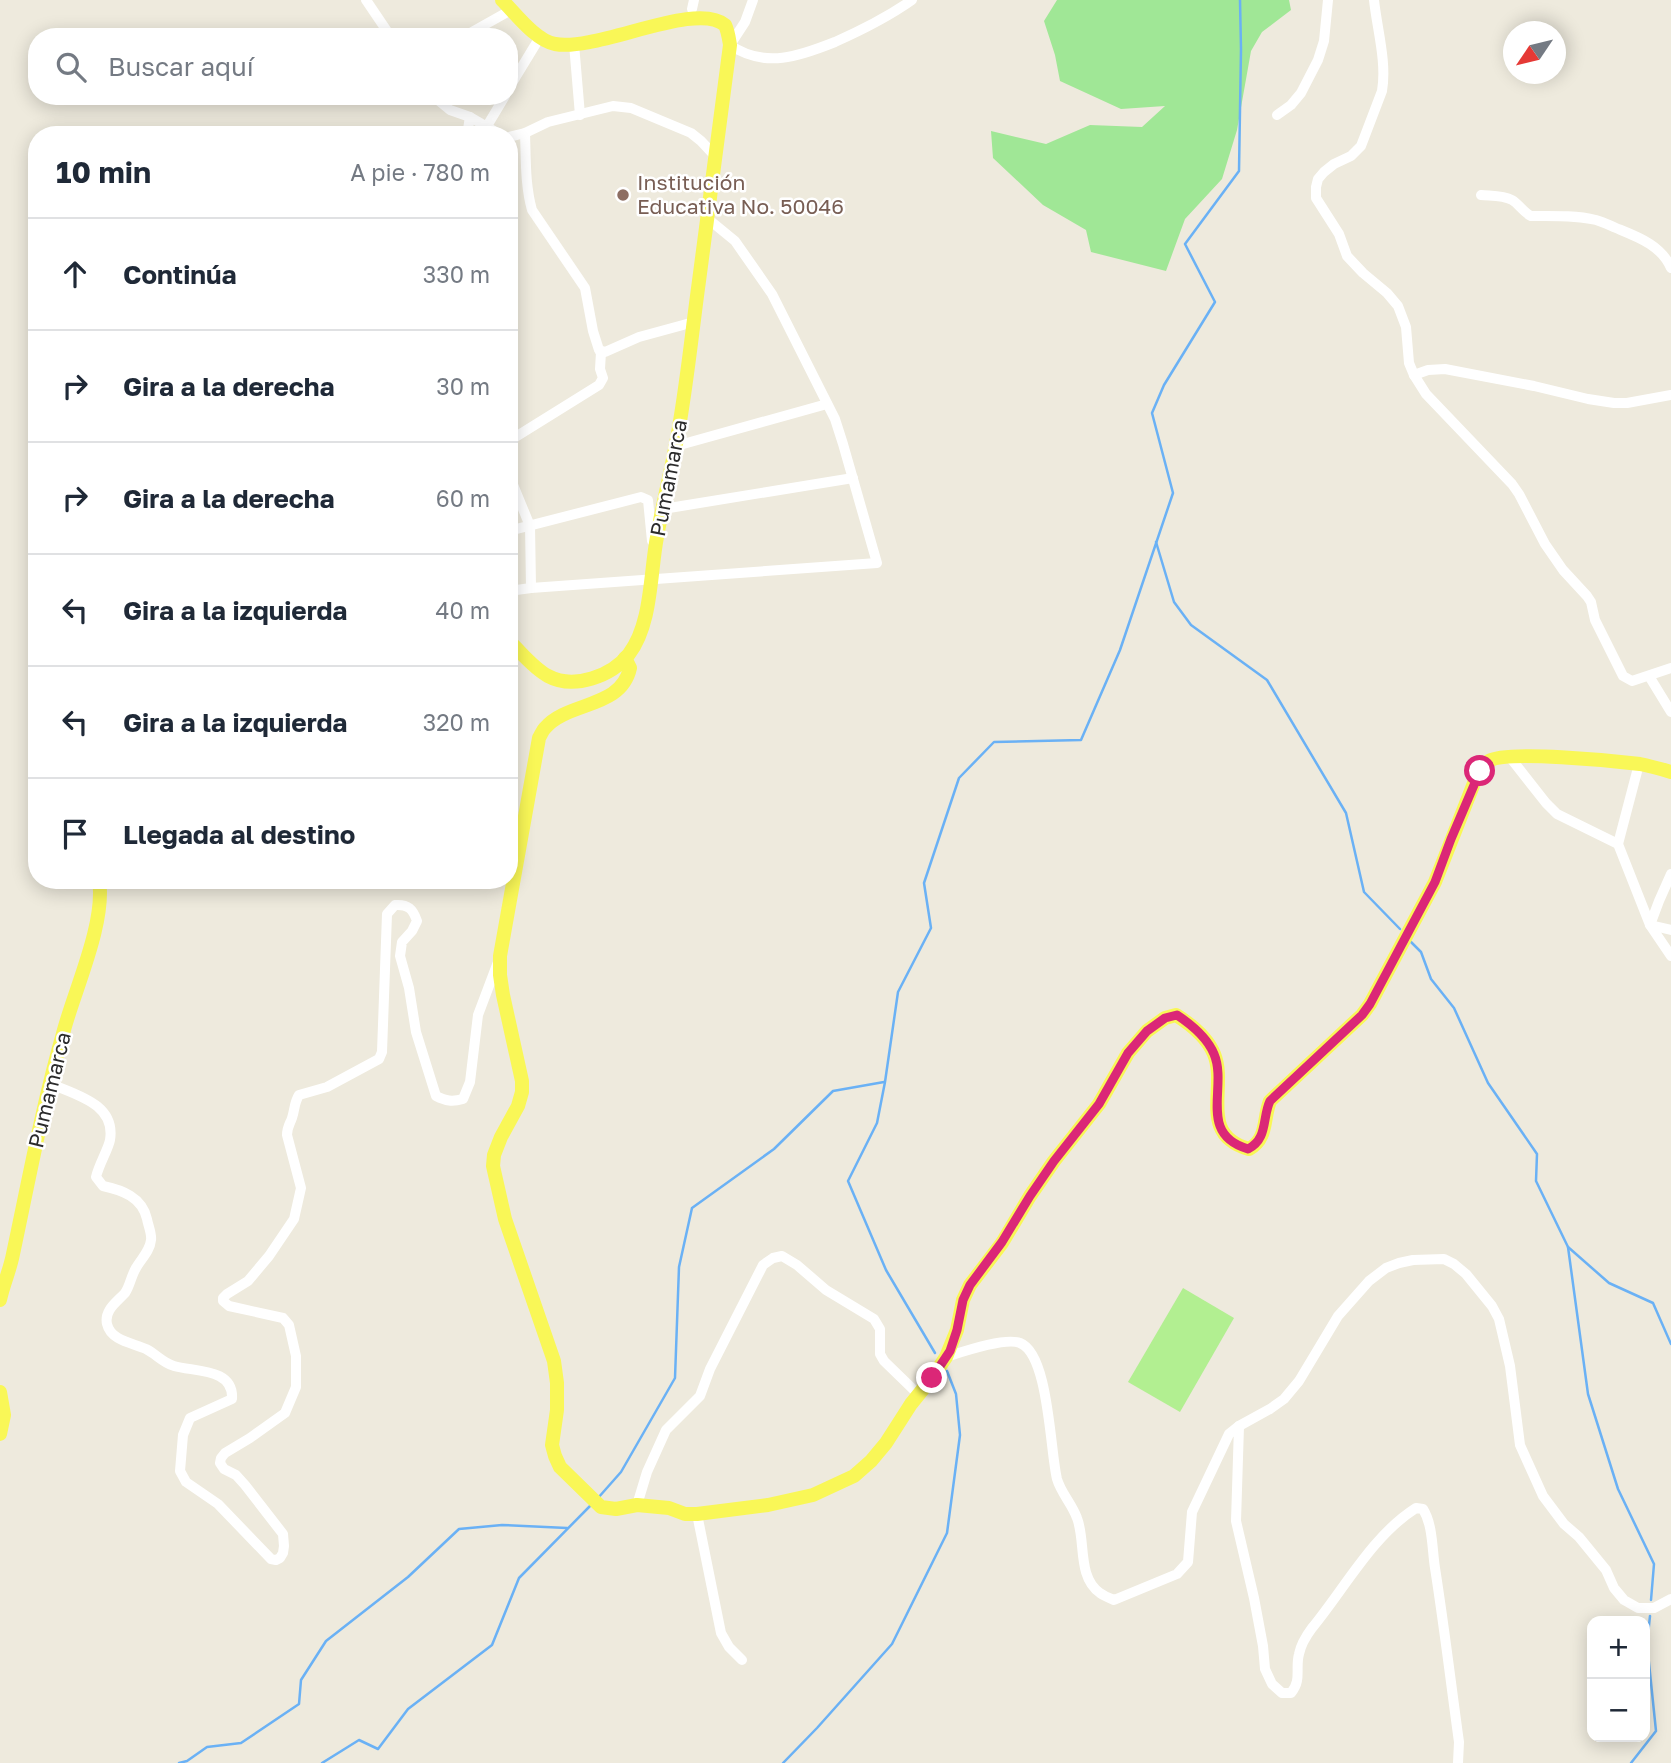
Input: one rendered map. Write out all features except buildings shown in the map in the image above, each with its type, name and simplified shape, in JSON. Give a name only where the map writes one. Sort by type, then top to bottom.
[{"type":"main road","points":[[507,5],[540,37],[553,44],[574,44],[693,4],[717,15],[727,29],[730,45]]},
{"type":"main road","name":"Pumamarca","points":[[518,649],[539,670],[556,679],[574,681],[596,678],[625,658],[634,646],[645,618],[647,581],[676,446],[730,45]]},
{"type":"main road","points":[[518,858],[540,738],[545,728],[578,708],[614,693],[629,676],[630,668],[625,658]]},
{"type":"main road","points":[[512,889],[500,956],[500,975],[522,1092],[498,1146],[493,1166],[505,1219],[554,1361],[557,1383],[552,1445],[555,1456],[561,1466],[601,1507],[615,1509],[637,1505],[698,1514],[768,1505],[814,1495],[854,1476],[871,1461],[946,1357],[970,1285],[1002,1242],[1054,1161],[1099,1104],[1128,1053],[1147,1031],[1165,1018],[1177,1015],[1200,1033],[1209,1044],[1216,1057],[1217,1117],[1221,1128],[1227,1138],[1237,1146],[1248,1149],[1256,1145],[1263,1131],[1270,1101],[1362,1015],[1370,1004],[1435,882],[1486,762],[1509,756],[1589,759],[1639,764],[1671,772]]},
{"type":"main road","name":"Pumamarca","points":[[0,1300],[12,1258],[63,1031],[97,921],[100,889]]},
{"type":"main road","points":[[0,1392],[4,1415],[0,1434]]},
{"type":"street","points":[[753,0],[745,22],[730,45],[738,51],[761,58],[785,58],[806,54],[882,20],[912,0]]},
{"type":"street","points":[[1277,115],[1301,93],[1318,60],[1324,41],[1328,0]]},
{"type":"street","points":[[1374,0],[1384,81],[1382,91],[1360,146],[1351,156],[1334,164],[1318,179],[1315,192],[1318,204],[1339,234],[1347,256],[1398,306],[1406,327],[1409,363],[1426,394],[1503,473],[1520,495],[1545,544],[1591,602],[1595,620],[1623,676],[1632,681],[1671,668]]},
{"type":"street","points":[[368,1],[385,28]]},
{"type":"street","points":[[475,28],[507,5]]},
{"type":"street","points":[[518,73],[540,37]]},
{"type":"street","points":[[574,44],[580,116]]},
{"type":"street","points":[[444,105],[487,126],[500,105]]},
{"type":"street","points":[[518,135],[548,122],[614,106],[631,108],[691,133],[715,156]]},
{"type":"street","points":[[468,126],[470,117]]},
{"type":"street","points":[[518,435],[599,385],[603,378],[600,369],[601,352],[593,331],[585,288],[532,211],[528,200],[526,133]]},
{"type":"street","points":[[1481,195],[1509,199],[1531,216],[1596,220],[1651,244],[1661,252],[1671,268]]},
{"type":"street","points":[[518,590],[877,563],[839,432],[827,404],[772,294],[735,242],[707,218]]},
{"type":"street","points":[[601,352],[639,337],[694,321]]},
{"type":"street","points":[[1414,376],[1428,370],[1445,369],[1614,403],[1671,395]]},
{"type":"street","points":[[676,446],[827,404]]},
{"type":"street","points":[[663,509],[853,478]]},
{"type":"street","points":[[518,497],[530,526],[531,588]]},
{"type":"street","points":[[518,529],[645,498],[648,500],[653,538],[647,581]]},
{"type":"street","points":[[1649,676],[1671,712]]},
{"type":"street","points":[[1509,756],[1557,814],[1618,844]]},
{"type":"street","points":[[1639,764],[1618,844],[1650,925],[1671,956]]},
{"type":"street","points":[[1650,925],[1671,874]]},
{"type":"street","points":[[51,1084],[86,1098],[100,1107],[108,1118],[110,1139],[96,1177],[103,1186],[133,1196],[145,1212],[151,1240],[126,1291],[108,1312],[106,1320],[109,1329],[114,1335],[149,1350],[172,1366],[223,1377],[229,1384],[233,1393],[232,1399],[190,1418],[183,1435],[180,1471],[186,1482],[218,1504],[271,1559],[276,1560],[283,1553],[283,1534],[245,1485],[220,1463],[225,1453],[285,1413],[296,1387],[296,1356],[289,1325],[283,1318],[229,1306],[223,1298],[248,1281],[294,1219],[301,1188],[287,1135],[294,1103],[299,1095],[327,1087],[379,1059],[382,1052],[387,914],[395,905],[409,907],[417,921],[402,942],[400,956],[427,1070],[436,1096],[445,1101],[463,1099],[470,1082],[478,1015],[500,956]]},
{"type":"street","points":[[1650,925],[1671,930]]},
{"type":"street","points":[[637,1505],[647,1472],[666,1430],[700,1396],[710,1369],[763,1265],[773,1258],[782,1256],[789,1260],[826,1290],[874,1319],[880,1329],[880,1354],[884,1361],[918,1394]]},
{"type":"street","points":[[946,1357],[1002,1342],[1020,1343],[1032,1353],[1045,1396],[1057,1477],[1077,1517],[1088,1578],[1098,1592],[1114,1600],[1177,1574],[1188,1562],[1192,1512],[1229,1434],[1284,1399],[1299,1381],[1338,1316],[1369,1281],[1386,1268],[1399,1263],[1444,1259],[1465,1274],[1492,1306],[1499,1319],[1510,1366],[1520,1445],[1543,1496],[1564,1524],[1606,1570],[1624,1600],[1638,1608],[1654,1608],[1671,1599]]},
{"type":"street","points":[[1238,1426],[1236,1521],[1263,1646],[1265,1669],[1272,1684],[1282,1693],[1291,1693],[1297,1685],[1298,1655],[1302,1642],[1312,1628],[1377,1541],[1400,1518],[1416,1508],[1423,1509],[1440,1596],[1459,1742],[1458,1763]]},
{"type":"street","points":[[698,1514],[721,1633],[729,1647],[742,1660]]},
{"type":"green space","points":[[1057,0],[1289,0],[1291,10],[1262,32],[1251,51],[1237,130],[1222,179],[1185,219],[1166,271],[1091,252],[1086,230],[1043,205],[993,158],[991,131],[1046,144],[1090,125],[1142,127],[1165,106],[1121,109],[1060,81],[1044,21]]},
{"type":"green space","points":[[1183,1288],[1234,1318],[1180,1412],[1128,1382]]},
{"type":"waterway","points":[[935,1353],[886,1270],[848,1181],[877,1123],[898,992],[931,928],[924,883],[959,778],[994,742],[1081,740],[1120,650],[1173,493],[1152,413],[1164,385],[1215,302],[1185,244],[1239,171],[1240,0]]},
{"type":"waterway","points":[[1156,542],[1174,602],[1191,625],[1267,680],[1346,813],[1364,892],[1400,929]]},
{"type":"waterway","points":[[1411,942],[1421,952],[1431,979],[1454,1008],[1488,1083],[1537,1154],[1536,1181],[1568,1247],[1588,1394],[1618,1489],[1654,1564],[1651,1600]]},
{"type":"waterway","points":[[598,1498],[621,1472],[675,1378],[679,1267],[692,1208],[774,1149],[833,1091],[884,1082]]},
{"type":"waterway","points":[[1568,1247],[1609,1283],[1653,1303],[1671,1344]]},
{"type":"waterway","points":[[783,1763],[892,1644],[947,1533],[960,1435],[956,1394],[947,1371]]},
{"type":"waterway","points":[[322,1763],[359,1740],[378,1749],[408,1709],[492,1645],[519,1578],[591,1505]]},
{"type":"waterway","points":[[179,1763],[187,1761],[207,1747],[241,1743],[299,1704],[301,1680],[326,1641],[408,1577],[459,1529],[502,1525],[567,1528]]},
{"type":"waterway","points":[[1631,1763],[1656,1731],[1650,1673]]},
{"type":"place","name":"Institución Educativa No. 50046","points":[[623,195]]},
{"type":"route","points":[[932,1378],[950,1351],[963,1300],[970,1285],[1002,1242],[1054,1161],[1099,1104],[1128,1053],[1147,1031],[1165,1018],[1177,1015],[1200,1033],[1209,1044],[1216,1057],[1217,1117],[1221,1128],[1227,1138],[1237,1146],[1248,1149],[1256,1145],[1266,1122],[1266,1110],[1270,1101],[1362,1015],[1370,1004],[1435,882],[1480,771]]}]
